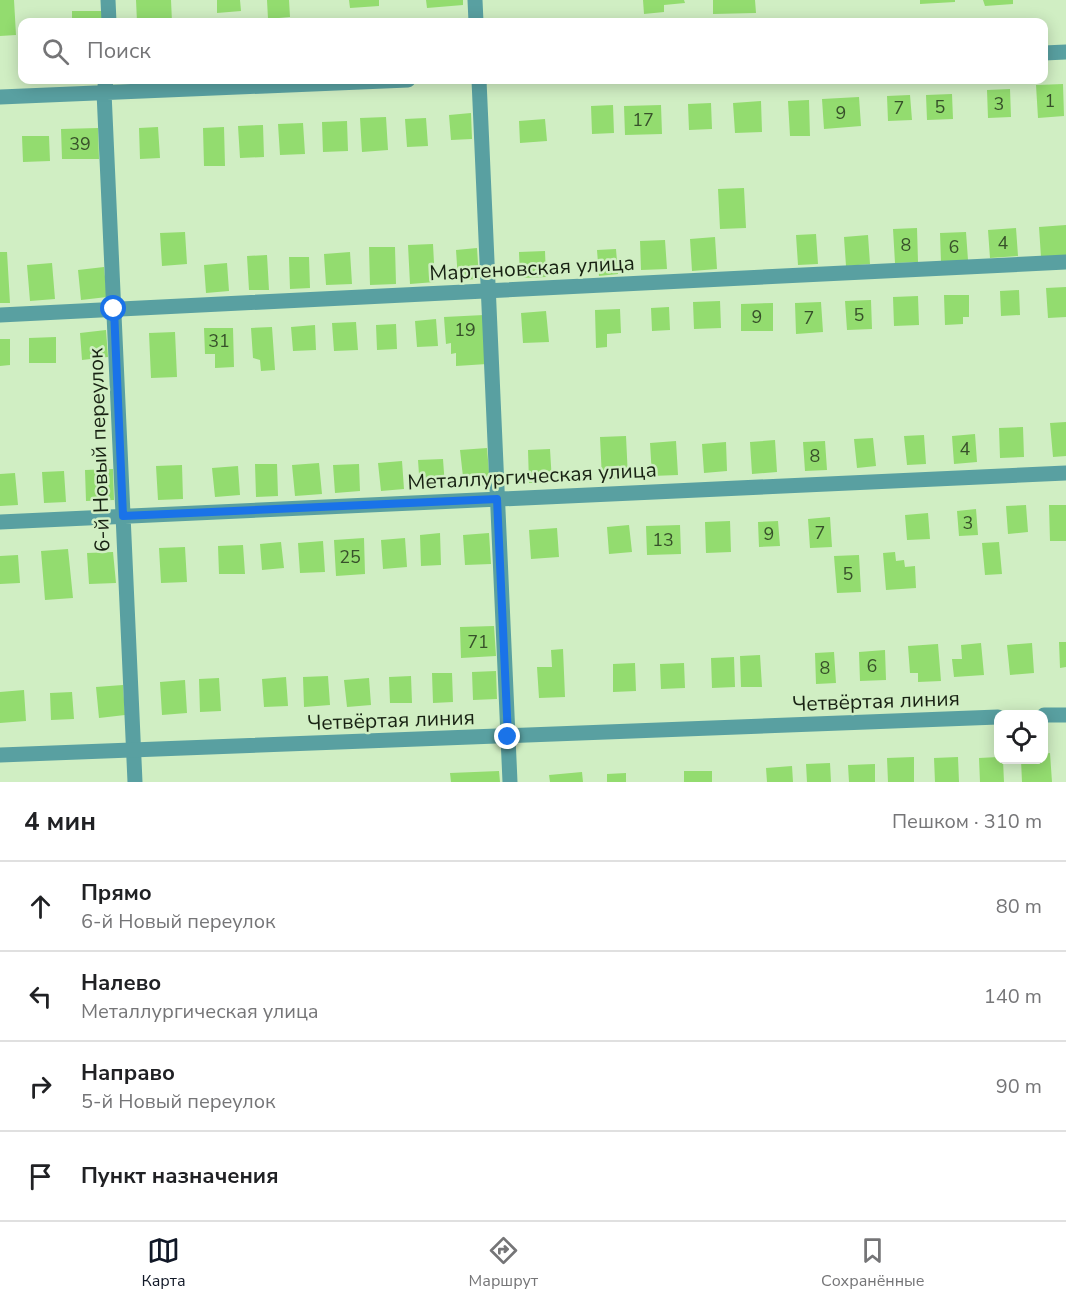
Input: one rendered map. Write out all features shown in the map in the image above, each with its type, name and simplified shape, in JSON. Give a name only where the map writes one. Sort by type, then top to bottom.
[{"type":"street","points":[[108,0],[109,18]]},
{"type":"street","points":[[475,0],[476,18]]},
{"type":"street","points":[[1048,53],[1066,52]]},
{"type":"street","points":[[0,97],[105,86],[206,84]]},
{"type":"street","points":[[478,84],[510,782]]},
{"type":"street","name":"6-й Новый переулок","points":[[105,86],[135,782]]},
{"type":"street","name":"Мартеновская улица","points":[[0,315],[1066,262]]},
{"type":"street","name":"Металлургическая улица","points":[[0,522],[1066,473]]},
{"type":"street","points":[[1048,716],[1066,714]]},
{"type":"street","name":"Четвёртая линия","points":[[0,755],[994,717]]},
{"type":"building","points":[[0,0],[14,0],[16,35],[0,36]]},
{"type":"building","points":[[136,0],[171,0],[172,18],[137,18]]},
{"type":"building","points":[[217,0],[240,0],[241,11],[217,13]]},
{"type":"building","points":[[267,0],[289,0],[290,17],[268,18]]},
{"type":"building","points":[[349,0],[379,0],[379,6],[350,8]]},
{"type":"building","points":[[426,0],[463,0],[463,5],[427,8]]},
{"type":"building","points":[[643,0],[684,0],[685,3],[664,5],[664,12],[644,14]]},
{"type":"building","points":[[713,0],[755,0],[756,13],[713,14]]},
{"type":"building","points":[[920,0],[955,0],[955,2],[920,4]]},
{"type":"building","points":[[983,0],[1013,0],[1013,4],[985,6]]},
{"type":"building","points":[[72,11],[104,11],[104,18],[72,18]]},
{"type":"building","points":[[1063,84],[1064,116],[1038,118],[1036,85]]},
{"type":"building","points":[[1010,89],[1011,117],[988,118],[987,90]]},
{"type":"building","points":[[952,94],[953,119],[927,120],[926,95]]},
{"type":"building","points":[[910,95],[912,120],[888,121],[887,96]]},
{"type":"building","points":[[859,97],[861,126],[824,129],[822,99]]},
{"type":"building","points":[[809,100],[810,136],[790,136],[788,101]]},
{"type":"building","points":[[761,101],[762,132],[735,133],[733,103]]},
{"type":"building","points":[[711,103],[712,129],[689,130],[688,104]]},
{"type":"building","points":[[613,105],[614,133],[592,134],[591,106]]},
{"type":"building","points":[[661,105],[662,134],[625,135],[624,106]]},
{"type":"building","points":[[471,113],[472,139],[451,140],[449,115]]},
{"type":"building","points":[[386,117],[388,150],[362,152],[360,118]]},
{"type":"building","points":[[426,118],[428,146],[407,147],[405,119]]},
{"type":"building","points":[[545,119],[547,141],[520,143],[519,121]]},
{"type":"building","points":[[347,121],[348,151],[323,152],[322,122]]},
{"type":"building","points":[[303,123],[305,154],[280,155],[278,124]]},
{"type":"building","points":[[263,125],[264,157],[240,158],[238,126]]},
{"type":"building","points":[[158,127],[160,158],[140,159],[139,128]]},
{"type":"building","points":[[224,127],[225,166],[204,166],[203,128]]},
{"type":"building","points":[[98,128],[99,159],[62,159],[61,129]]},
{"type":"building","points":[[22,136],[49,136],[50,161],[23,162]]},
{"type":"building","points":[[744,188],[746,228],[720,229],[718,189]]},
{"type":"building","points":[[1066,225],[1066,255],[1041,257],[1039,227]]},
{"type":"building","points":[[917,228],[918,262],[895,263],[893,229]]},
{"type":"building","points":[[1016,228],[1018,256],[990,258],[988,230]]},
{"type":"building","points":[[185,232],[187,264],[162,266],[160,233]]},
{"type":"building","points":[[966,232],[968,260],[941,262],[940,233]]},
{"type":"building","points":[[816,234],[818,264],[798,265],[796,235]]},
{"type":"building","points":[[868,235],[870,264],[846,266],[844,237]]},
{"type":"building","points":[[715,237],[717,269],[692,271],[690,239]]},
{"type":"building","points":[[665,240],[667,269],[641,270],[640,241]]},
{"type":"building","points":[[433,244],[435,282],[410,284],[408,245]]},
{"type":"building","points":[[369,247],[395,247],[396,284],[370,285]]},
{"type":"building","points":[[477,248],[479,279],[458,280],[456,250]]},
{"type":"building","points":[[616,249],[618,274],[599,276],[597,250]]},
{"type":"building","points":[[545,251],[546,277],[520,278],[519,252]]},
{"type":"building","points":[[0,252],[7,252],[10,303],[0,303]]},
{"type":"building","points":[[350,252],[352,284],[326,285],[324,254]]},
{"type":"building","points":[[267,255],[269,290],[249,290],[247,256]]},
{"type":"building","points":[[289,257],[309,257],[310,288],[290,289]]},
{"type":"building","points":[[52,263],[55,299],[30,301],[27,265]]},
{"type":"building","points":[[227,263],[229,291],[206,293],[204,265]]},
{"type":"building","points":[[104,267],[107,297],[81,300],[78,270]]},
{"type":"building","points":[[1066,287],[1066,317],[1048,318],[1046,288]]},
{"type":"building","points":[[1019,290],[1020,315],[1001,316],[1000,291]]},
{"type":"building","points":[[944,295],[969,295],[969,317],[963,317],[963,324],[945,325]]},
{"type":"building","points":[[918,296],[919,325],[894,326],[893,297]]},
{"type":"building","points":[[871,300],[872,329],[847,330],[845,301]]},
{"type":"building","points":[[720,301],[721,328],[694,329],[693,302]]},
{"type":"building","points":[[821,302],[823,332],[796,334],[795,303]]},
{"type":"building","points":[[773,303],[773,331],[741,331],[741,304]]},
{"type":"building","points":[[669,307],[670,330],[652,331],[651,308]]},
{"type":"building","points":[[620,309],[621,333],[607,334],[607,347],[596,348],[595,310]]},
{"type":"building","points":[[546,311],[549,342],[523,343],[521,313]]},
{"type":"building","points":[[484,315],[487,364],[456,366],[456,353],[451,354],[451,343],[446,344],[444,317]]},
{"type":"building","points":[[436,319],[438,346],[417,347],[415,321]]},
{"type":"building","points":[[356,322],[358,350],[334,351],[332,323]]},
{"type":"building","points":[[396,324],[397,349],[377,350],[376,325]]},
{"type":"building","points":[[315,325],[316,350],[293,351],[291,327]]},
{"type":"building","points":[[272,327],[275,370],[261,371],[260,360],[253,358],[251,328]]},
{"type":"building","points":[[204,328],[233,328],[234,367],[215,368],[215,354],[205,354]]},
{"type":"building","points":[[106,330],[108,357],[82,360],[80,333]]},
{"type":"building","points":[[175,332],[177,377],[151,378],[149,333]]},
{"type":"building","points":[[56,337],[56,363],[29,363],[29,338]]},
{"type":"building","points":[[0,339],[10,339],[10,365],[0,366]]},
{"type":"building","points":[[1066,422],[1066,456],[1053,457],[1050,423]]},
{"type":"building","points":[[1023,427],[1024,457],[1000,458],[999,428]]},
{"type":"building","points":[[975,434],[977,462],[954,464],[952,436]]},
{"type":"building","points":[[924,435],[926,464],[907,465],[904,436]]},
{"type":"building","points":[[626,436],[628,478],[602,479],[600,437]]},
{"type":"building","points":[[873,438],[876,466],[857,468],[854,439]]},
{"type":"building","points":[[775,440],[777,472],[752,474],[750,442]]},
{"type":"building","points":[[676,441],[678,475],[652,476],[650,443]]},
{"type":"building","points":[[825,441],[827,470],[805,471],[803,442]]},
{"type":"building","points":[[726,442],[727,471],[704,473],[702,444]]},
{"type":"building","points":[[487,448],[490,484],[464,486],[460,450]]},
{"type":"building","points":[[550,449],[552,482],[529,483],[528,450]]},
{"type":"building","points":[[443,459],[445,487],[420,489],[418,460]]},
{"type":"building","points":[[402,461],[404,489],[381,491],[378,463]]},
{"type":"building","points":[[319,463],[322,494],[295,496],[292,465]]},
{"type":"building","points":[[255,464],[277,464],[278,496],[256,497]]},
{"type":"building","points":[[359,464],[360,491],[335,493],[333,465]]},
{"type":"building","points":[[182,465],[183,499],[158,500],[156,466]]},
{"type":"building","points":[[238,466],[240,495],[215,497],[212,468]]},
{"type":"building","points":[[113,469],[114,500],[86,501],[85,470]]},
{"type":"building","points":[[64,471],[66,502],[44,503],[42,472]]},
{"type":"building","points":[[15,473],[18,505],[0,506],[0,474]]},
{"type":"building","points":[[1026,505],[1028,532],[1008,534],[1006,506]]},
{"type":"building","points":[[1049,505],[1066,505],[1066,541],[1050,541]]},
{"type":"building","points":[[976,509],[978,535],[959,536],[957,511]]},
{"type":"building","points":[[928,513],[930,539],[907,540],[905,515]]},
{"type":"building","points":[[830,517],[832,547],[810,548],[808,519]]},
{"type":"building","points":[[730,521],[731,552],[706,553],[705,522]]},
{"type":"building","points":[[778,521],[780,546],[759,547],[758,522]]},
{"type":"building","points":[[629,525],[632,552],[609,554],[607,527]]},
{"type":"building","points":[[680,525],[681,554],[647,555],[646,526]]},
{"type":"building","points":[[557,528],[559,557],[531,559],[529,530]]},
{"type":"building","points":[[440,533],[441,565],[421,566],[420,535]]},
{"type":"building","points":[[489,533],[491,564],[465,565],[463,535]]},
{"type":"building","points":[[364,538],[365,574],[336,576],[334,540]]},
{"type":"building","points":[[405,538],[407,567],[383,569],[381,540]]},
{"type":"building","points":[[323,541],[325,572],[300,573],[298,543]]},
{"type":"building","points":[[281,542],[284,568],[262,570],[260,544]]},
{"type":"building","points":[[999,542],[1002,574],[985,575],[982,543]]},
{"type":"building","points":[[243,545],[245,574],[219,574],[218,546]]},
{"type":"building","points":[[185,547],[187,582],[161,583],[159,548]]},
{"type":"building","points":[[68,549],[73,598],[45,600],[41,551]]},
{"type":"building","points":[[113,552],[116,583],[89,584],[87,553]]},
{"type":"building","points":[[895,552],[896,561],[904,560],[905,567],[915,566],[916,588],[886,590],[883,553]]},
{"type":"building","points":[[18,555],[20,583],[0,584],[0,556]]},
{"type":"building","points":[[859,555],[861,592],[837,593],[834,556]]},
{"type":"building","points":[[494,626],[496,656],[461,658],[460,627]]},
{"type":"building","points":[[1059,642],[1066,642],[1066,667],[1060,668]]},
{"type":"building","points":[[981,643],[984,675],[954,677],[952,659],[962,659],[961,645]]},
{"type":"building","points":[[1032,643],[1034,673],[1010,675],[1007,645]]},
{"type":"building","points":[[938,644],[941,681],[918,682],[918,673],[910,673],[908,646]]},
{"type":"building","points":[[563,649],[565,697],[539,698],[537,667],[552,667],[551,650]]},
{"type":"building","points":[[885,650],[886,680],[860,681],[859,652]]},
{"type":"building","points":[[834,652],[836,683],[816,684],[815,653]]},
{"type":"building","points":[[760,655],[762,687],[741,687],[740,656]]},
{"type":"building","points":[[734,657],[735,687],[712,688],[711,658]]},
{"type":"building","points":[[635,663],[636,691],[613,692],[613,664]]},
{"type":"building","points":[[684,663],[685,688],[661,689],[660,664]]},
{"type":"building","points":[[496,671],[497,699],[473,700],[472,672]]},
{"type":"building","points":[[432,673],[452,673],[453,702],[433,703]]},
{"type":"building","points":[[328,676],[330,705],[304,707],[303,677]]},
{"type":"building","points":[[411,676],[412,703],[390,703],[389,677]]},
{"type":"building","points":[[286,677],[288,706],[264,707],[262,679]]},
{"type":"building","points":[[219,678],[221,711],[200,712],[199,679]]},
{"type":"building","points":[[369,678],[371,705],[347,707],[344,680]]},
{"type":"building","points":[[185,680],[187,713],[162,715],[160,682]]},
{"type":"building","points":[[123,685],[125,715],[99,718],[96,687]]},
{"type":"building","points":[[24,690],[26,721],[0,723],[0,692]]},
{"type":"building","points":[[72,692],[74,719],[51,720],[50,693]]},
{"type":"building","points":[[1048,753],[1050,753],[1052,782],[1022,782],[1021,764],[1048,764]]},
{"type":"building","points":[[914,757],[914,782],[888,782],[887,758]]},
{"type":"building","points":[[958,757],[959,782],[935,782],[934,758]]},
{"type":"building","points":[[994,757],[994,764],[1003,764],[1004,782],[980,782],[979,758]]},
{"type":"building","points":[[830,763],[831,782],[807,782],[806,764]]},
{"type":"building","points":[[875,764],[875,782],[849,782],[848,765]]},
{"type":"building","points":[[792,766],[793,782],[767,782],[766,768]]},
{"type":"building","points":[[499,771],[500,782],[451,782],[450,773]]},
{"type":"building","points":[[684,771],[712,771],[712,782],[684,782]]},
{"type":"building","points":[[582,772],[583,782],[550,782],[549,775]]},
{"type":"building","points":[[626,773],[626,782],[607,782],[607,774]]},
{"type":"route","points":[[114,309],[123,516],[497,499],[508,737]]}]
